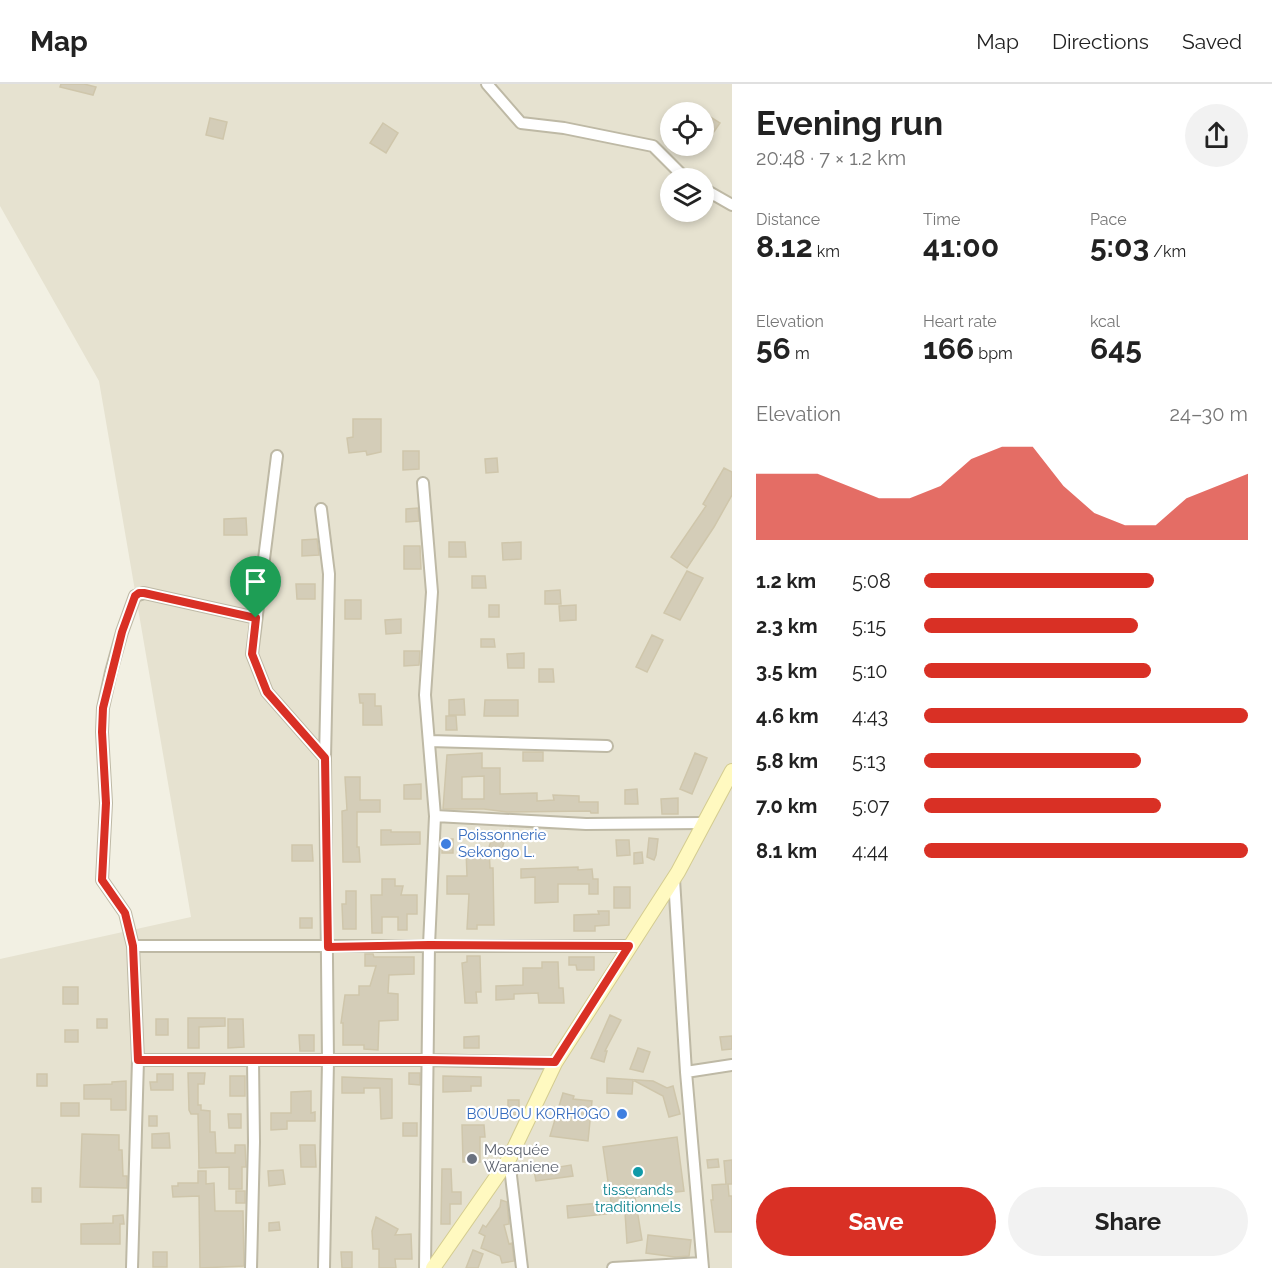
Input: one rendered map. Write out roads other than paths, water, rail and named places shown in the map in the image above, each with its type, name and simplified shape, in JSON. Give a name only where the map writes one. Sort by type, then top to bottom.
[{"type":"street","points":[[487,84],[521,123],[564,128],[653,146],[675,168]]},
{"type":"street","points":[[714,195],[732,205]]},
{"type":"street","points":[[277,456],[252,654],[267,692],[325,758]]},
{"type":"street","points":[[423,483],[432,592],[425,695],[435,816],[429,945],[425,1268]]},
{"type":"street","points":[[321,509],[329,574],[325,758],[328,1061],[324,1268]]},
{"type":"street","points":[[132,1268],[138,1060],[133,946],[125,913],[102,880],[106,803],[103,708],[122,632],[135,596],[144,593],[256,618]]},
{"type":"street","points":[[429,741],[607,746]]},
{"type":"street","points":[[433,1268],[509,1159],[555,1062],[674,879],[732,771]]},
{"type":"street","points":[[435,816],[586,824],[704,823]]},
{"type":"street","points":[[614,1268],[703,1265],[686,1072],[674,879]]},
{"type":"street","points":[[133,946],[629,946]]},
{"type":"street","points":[[138,1060],[555,1062]]},
{"type":"street","points":[[251,1268],[253,1060]]},
{"type":"street","points":[[686,1072],[732,1065]]},
{"type":"street","points":[[509,1159],[522,1268]]},
{"type":"place","name":"Poissonnerie Sekongo L.","points":[[446,844]]},
{"type":"place","name":"BOUBOU KORHOGO","points":[[622,1114]]},
{"type":"place","name":"Mosquée Waraniene","points":[[472,1159]]},
{"type":"place","name":"tisserands traditionnels","points":[[638,1172]]}]
